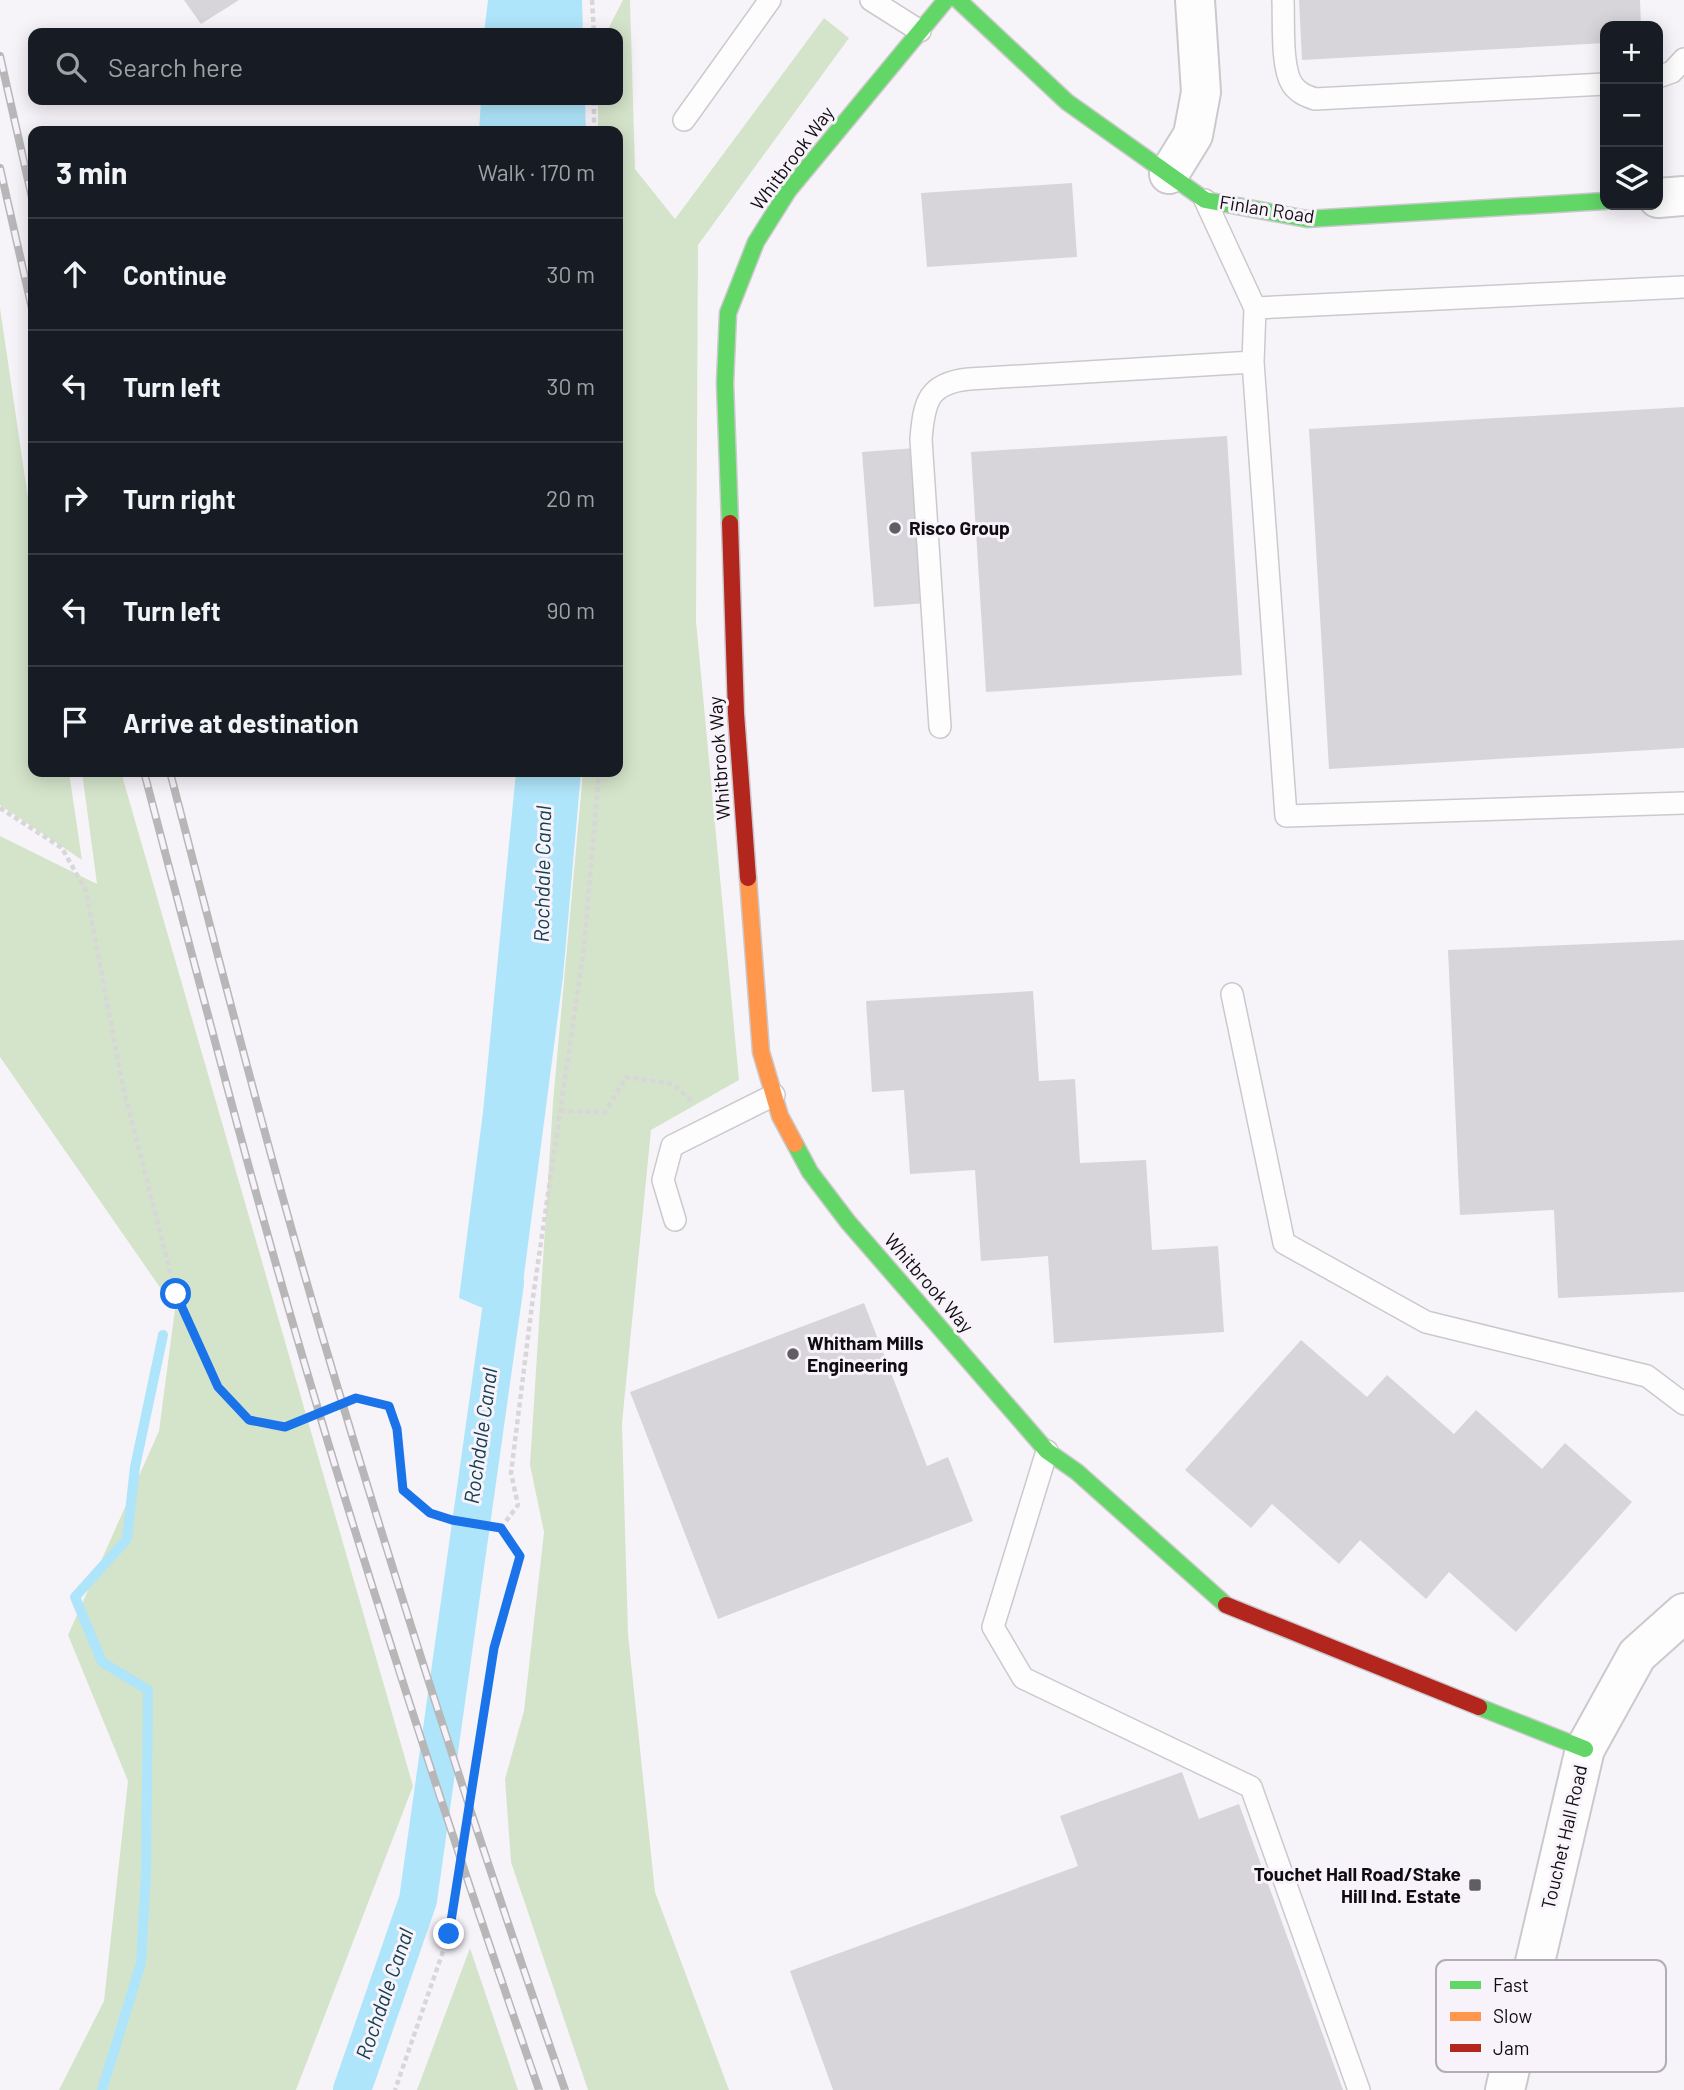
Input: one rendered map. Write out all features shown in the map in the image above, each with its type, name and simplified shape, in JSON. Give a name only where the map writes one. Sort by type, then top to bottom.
[{"type":"street","name":"Whitbrook Way","points":[[946,0],[788,191],[756,242],[727,313],[725,383],[736,713],[761,1052],[780,1115],[810,1172],[848,1222],[1047,1451],[1077,1472],[1228,1607],[1585,1749]]},
{"type":"street","name":"Finlan Road","points":[[958,0],[1067,102],[1206,200],[1307,219],[1600,201]]},
{"type":"street","points":[[1169,174],[1193,135],[1201,92],[1195,0]]},
{"type":"street","points":[[1663,198],[1684,196]]},
{"type":"street","name":"Touchet Hall Road","points":[[1535,1960],[1585,1749],[1637,1655],[1684,1614]]},
{"type":"street","name":"Touchet Hall Road","points":[[1505,2090],[1509,2072]]},
{"type":"lane","points":[[684,120],[770,0]]},
{"type":"lane","points":[[871,0],[920,31]]},
{"type":"lane","points":[[1283,0],[1286,67],[1291,83],[1302,95],[1315,99],[1600,84]]},
{"type":"lane","points":[[1663,75],[1672,72],[1684,59]]},
{"type":"lane","points":[[1206,200],[1255,308],[1253,362],[1286,816],[1684,803]]},
{"type":"lane","points":[[1255,308],[1684,287]]},
{"type":"lane","points":[[940,727],[921,439],[923,411],[935,391],[948,381],[969,379],[1253,362]]},
{"type":"lane","points":[[1232,994],[1284,1243],[1426,1322],[1647,1376],[1684,1404]]},
{"type":"lane","points":[[676,1220],[663,1180],[673,1146],[774,1095]]},
{"type":"lane","points":[[1047,1451],[993,1628],[1023,1678],[1251,1787],[1359,2090]]},
{"type":"path","points":[[592,0],[594,28]]},
{"type":"path","points":[[594,105],[594,126]]},
{"type":"path","points":[[501,1528],[518,1505],[511,1473],[584,948],[599,777]]},
{"type":"path","points":[[0,808],[62,848],[86,891],[123,1087],[176,1294],[218,1387],[249,1420],[285,1427],[356,1398],[389,1406],[397,1429],[403,1490],[430,1513],[452,1520],[501,1528],[520,1556],[494,1648],[449,1934],[395,2090]]},
{"type":"path","points":[[560,1111],[605,1112],[626,1077],[673,1084]]},
{"type":"green space","points":[[623,0],[630,0],[635,169],[675,219],[824,18],[849,38],[698,245],[696,621],[739,1080],[651,1130],[622,1423],[628,1634],[655,1892],[729,2090],[588,2090],[511,1862],[505,1779],[524,1711],[544,1532],[530,1465],[553,1102],[583,777],[623,777],[623,126],[598,126],[598,105],[623,105],[623,28],[609,28]]},
{"type":"green space","points":[[0,308],[28,498],[28,777],[70,777],[82,860],[0,805]]},
{"type":"green space","points":[[83,777],[122,777],[413,1786],[296,2090],[59,2090],[104,2001],[128,1781],[68,1635],[159,1431],[175,1309],[0,1057],[0,836],[97,884]]},
{"type":"green space","points":[[470,1948],[518,2090],[417,2090]]},
{"type":"water","points":[[488,0],[582,0],[583,28],[485,28]]},
{"type":"water","points":[[481,105],[585,105],[586,126],[479,126]]},
{"type":"water","points":[[516,777],[581,777],[563,977],[521,1298],[506,1334],[486,1334],[485,1309],[459,1298],[483,1112]]},
{"type":"building","points":[[184,0],[239,0],[201,24]]},
{"type":"building","points":[[1299,0],[1640,0],[1641,21],[1600,21],[1600,43],[1302,60]]},
{"type":"building","points":[[1072,183],[1077,257],[927,267],[921,193]]},
{"type":"building","points":[[1684,407],[1684,748],[1329,769],[1309,429]]},
{"type":"building","points":[[1227,436],[1242,675],[986,692],[971,452]]},
{"type":"building","name":"Risco Group","points":[[916,448],[927,603],[874,607],[862,452]]},
{"type":"building","points":[[1684,940],[1684,1292],[1558,1298],[1554,1210],[1460,1215],[1448,950]]},
{"type":"building","points":[[1033,991],[1039,1081],[1075,1079],[1080,1163],[1146,1160],[1152,1250],[1218,1246],[1224,1332],[1054,1343],[1048,1256],[981,1261],[975,1170],[910,1174],[904,1090],[872,1092],[866,1001]]},
{"type":"building","points":[[864,1303],[927,1466],[948,1457],[973,1521],[718,1619],[630,1392]]},
{"type":"building","points":[[1301,1340],[1367,1397],[1387,1375],[1454,1434],[1476,1410],[1542,1469],[1565,1443],[1632,1502],[1516,1632],[1449,1572],[1426,1599],[1360,1540],[1339,1564],[1272,1504],[1251,1528],[1185,1470]]},
{"type":"building","points":[[1182,1772],[1199,1819],[1239,1804],[1343,2090],[833,2090],[790,1971],[1078,1866],[1060,1816]]},
{"type":"waterway","name":"Rochdale Canal","points":[[352,2090],[418,1900],[505,1283]]},
{"type":"waterway","points":[[102,2090],[141,1963],[146,1874],[148,1690],[102,1662],[75,1597],[127,1539],[135,1467],[163,1335]]},
{"type":"railway","points":[[0,56],[28,180]]},
{"type":"railway","points":[[0,168],[28,291]]},
{"type":"railway","points":[[145,777],[248,1164],[315,1399],[423,1746],[539,2090]]},
{"type":"railway","points":[[171,777],[273,1160],[339,1392],[448,1742],[565,2090]]},
{"type":"traffic: fast","points":[[730,523],[725,383],[728,313],[756,242],[788,191],[946,0]]},
{"type":"traffic: fast","points":[[958,0],[1067,102],[1205,200],[1307,219],[1600,201]]},
{"type":"traffic: fast","points":[[795,1144],[810,1172],[848,1222],[1047,1451],[1077,1472],[1226,1605]]},
{"type":"traffic: fast","points":[[1479,1707],[1585,1749]]},
{"type":"traffic: slow","points":[[748,878],[761,1052],[780,1116],[795,1144]]},
{"type":"traffic: jam","points":[[730,523],[736,713],[748,878]]},
{"type":"traffic: jam","points":[[1226,1605],[1479,1707]]},
{"type":"place","name":"Risco Group","points":[[895,528]]},
{"type":"place","name":"Whitham Mills Engineering","points":[[793,1354]]},
{"type":"place","name":"Touchet Hall Road/Stake Hill Ind. Estate","points":[[1475,1885]]},
{"type":"route","points":[[176,1294],[218,1387],[249,1420],[285,1427],[356,1398],[389,1406],[397,1429],[403,1490],[430,1513],[452,1520],[501,1528],[520,1556],[494,1648],[449,1934]]}]
